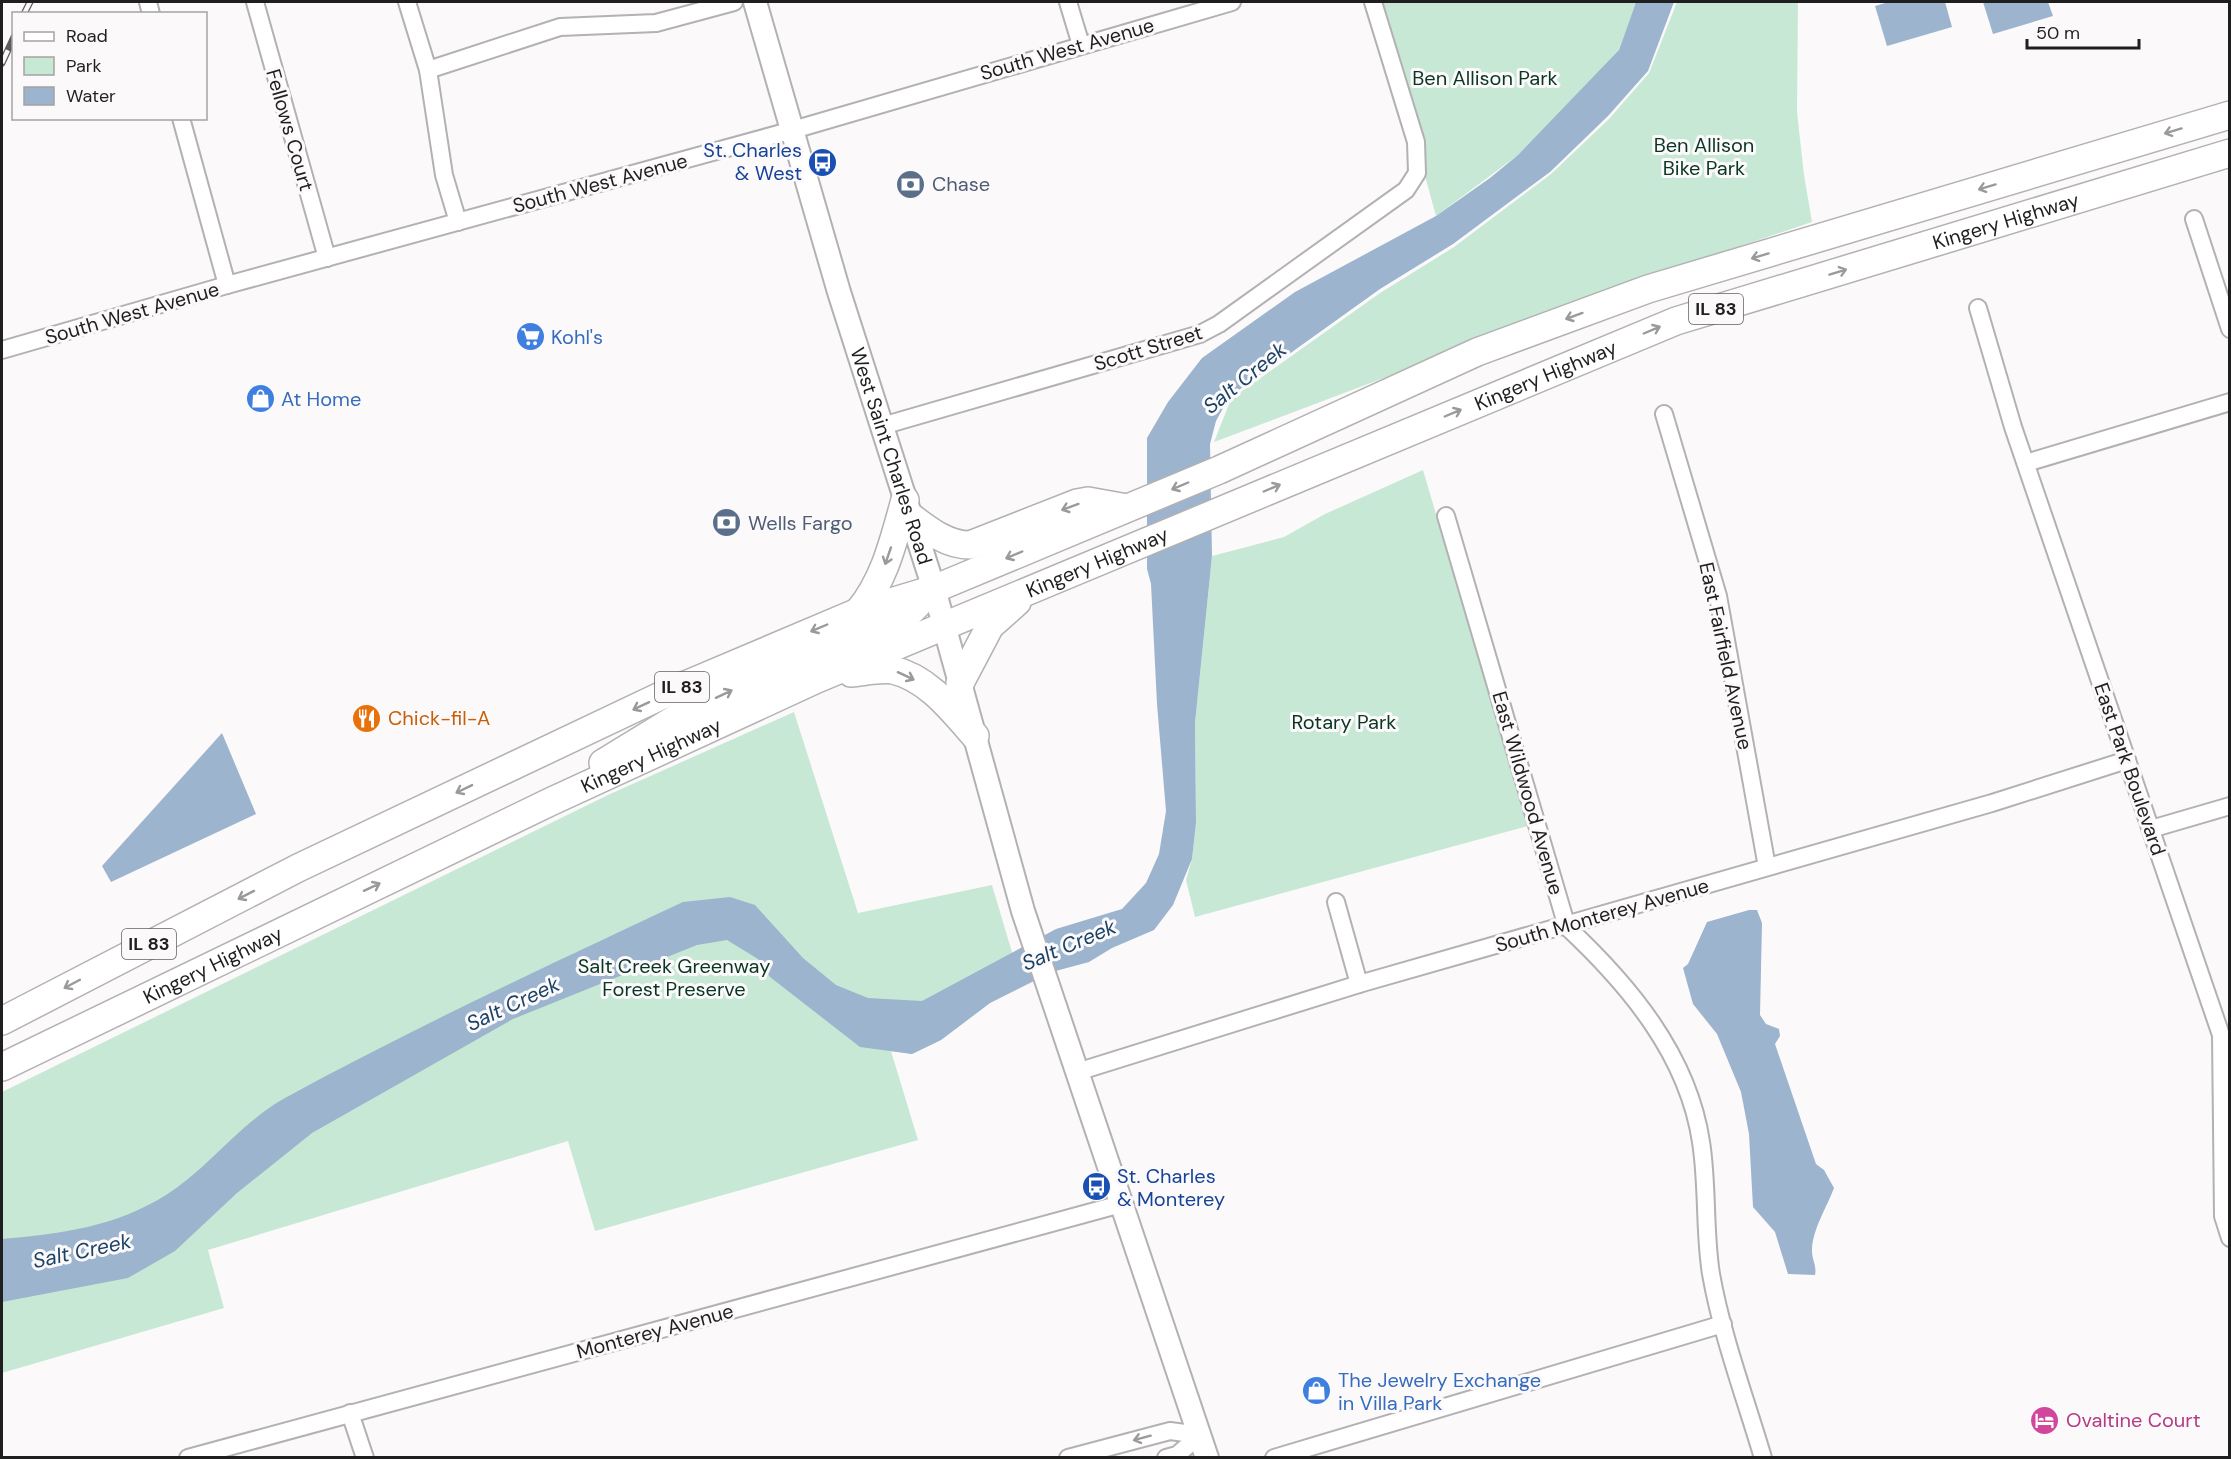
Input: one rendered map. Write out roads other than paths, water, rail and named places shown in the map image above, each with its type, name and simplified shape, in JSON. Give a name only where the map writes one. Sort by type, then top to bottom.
[{"type":"highway","name":"Kingery Highway","points":[[9,1016],[298,868],[669,692],[858,612],[934,589],[1134,506],[1219,470],[1477,351],[1648,289],[2229,115]]},
{"type":"highway","name":"Kingery Highway","points":[[2,1067],[550,802],[828,674],[1676,321],[2229,153]]},
{"type":"highway","points":[[858,612],[871,597],[908,508],[930,532],[951,542],[970,545],[1077,503],[1088,501],[1134,506]]},
{"type":"highway","points":[[960,683],[990,626],[1036,588]]},
{"type":"highway","points":[[550,802],[595,768],[693,708],[908,614],[934,589]]},
{"type":"highway","points":[[828,674],[891,670],[909,676],[945,702],[975,736]]},
{"type":"main road","name":"West Saint Charles Road","points":[[755,2],[882,426],[934,589],[1023,911],[1207,1458]]},
{"type":"street","name":"Fellows Court","points":[[255,2],[327,258]]},
{"type":"street","points":[[407,2],[428,70],[438,143],[458,222]]},
{"type":"street","points":[[428,70],[560,27],[656,23],[734,2]]},
{"type":"street","points":[[1068,2],[1081,45]]},
{"type":"street","name":"South West Avenue","points":[[2,350],[228,285],[793,130],[1232,2]]},
{"type":"street","name":"Scott Street","points":[[882,426],[1200,334],[1219,324],[1406,190],[1417,173],[1416,142],[1373,2]]},
{"type":"street","points":[[182,120],[228,285]]},
{"type":"street","points":[[2194,219],[2229,329]]},
{"type":"street","name":"East Park Boulevard","points":[[1978,308],[2026,463],[2221,1035],[2226,1215],[2229,1238]]},
{"type":"street","points":[[2026,463],[2229,402]]},
{"type":"street","name":"East Fairfield Avenue","points":[[1664,414],[1718,596],[1767,867]]},
{"type":"street","name":"East Wildwood Avenue","points":[[1446,516],[1567,927]]},
{"type":"street","name":"South Monterey Avenue","points":[[1077,1072],[1359,984],[1567,927],[1992,803],[2127,760]]},
{"type":"street","points":[[2151,829],[2229,806]]},
{"type":"street","points":[[1336,902],[1359,984]]},
{"type":"street","points":[[1567,927],[1597,955],[1648,1016],[1676,1062],[1689,1094],[1702,1143],[1708,1249],[1723,1324],[1763,1458]]},
{"type":"street","name":"Monterey Avenue","points":[[188,1458],[1121,1204]]},
{"type":"street","points":[[1274,1458],[1723,1324]]},
{"type":"street","points":[[350,1413],[365,1458]]},
{"type":"street","points":[[1068,1458],[1170,1431],[1200,1435]]},
{"type":"street","points":[[1166,1458],[1177,1455],[1200,1435]]},
{"type":"water","name":"Salt Creek","points":[[1636,2],[1674,2],[1648,71],[1608,116],[1550,172],[1453,244],[1380,289],[1229,397],[1216,421],[1210,444],[1212,556],[1195,723],[1196,823],[1192,859],[1173,905],[1154,930],[1112,948],[1089,962],[1052,972],[990,1003],[941,1040],[912,1054],[860,1047],[770,977],[758,959],[727,940],[697,945],[513,1019],[312,1133],[237,1193],[175,1251],[128,1278],[2,1302],[2,1239],[45,1235],[87,1227],[127,1215],[147,1206],[182,1184],[253,1120],[285,1098],[433,1021],[683,902],[730,897],[755,905],[803,958],[836,985],[868,998],[922,1001],[1056,929],[1122,909],[1146,883],[1159,854],[1166,811],[1157,704],[1151,584],[1147,569],[1147,438],[1168,402],[1202,358],[1295,292],[1436,216],[1518,155],[1619,50]]},
{"type":"water","points":[[1889,2],[1945,2],[1952,27],[1887,46],[1875,6]]},
{"type":"water","points":[[1983,2],[2048,2],[2053,16],[1993,34]]},
{"type":"water","points":[[222,733],[256,814],[111,882],[102,866]]},
{"type":"water","points":[[1749,910],[1757,910],[1762,923],[1760,1015],[1766,1024],[1779,1029],[1780,1036],[1775,1044],[1816,1164],[1824,1170],[1834,1188],[1817,1227],[1813,1243],[1815,1275],[1788,1274],[1775,1232],[1753,1207],[1749,1134],[1741,1092],[1717,1034],[1693,1004],[1683,968],[1688,964],[1707,922]]},
{"type":"railway","points":[[25,12],[30,2]]},
{"type":"railway","points":[[2,63],[12,41]]},
{"type":"place","name":"St. Charles & West","points":[[823,162]]},
{"type":"place","name":"Chase","points":[[911,184]]},
{"type":"place","name":"Kohl's","points":[[530,337]]},
{"type":"place","name":"At Home","points":[[260,399]]},
{"type":"place","name":"Wells Fargo","points":[[727,523]]},
{"type":"place","name":"Chick-fil-A","points":[[367,718]]},
{"type":"place","name":"St. Charles & Monterey","points":[[1096,1187]]},
{"type":"place","name":"The Jewelry Exchange in Villa Park","points":[[1317,1391]]},
{"type":"place","name":"Ovaltine Court","points":[[2045,1420]]},
{"type":"park label","name":"Ben Allison Park","points":[[1485,78]]},
{"type":"park label","name":"Ben Allison Bike Park","points":[[1704,156]]},
{"type":"park label","name":"Rotary Park","points":[[1344,722]]},
{"type":"park label","name":"Salt Creek Greenway Forest Preserve","points":[[674,978]]}]
